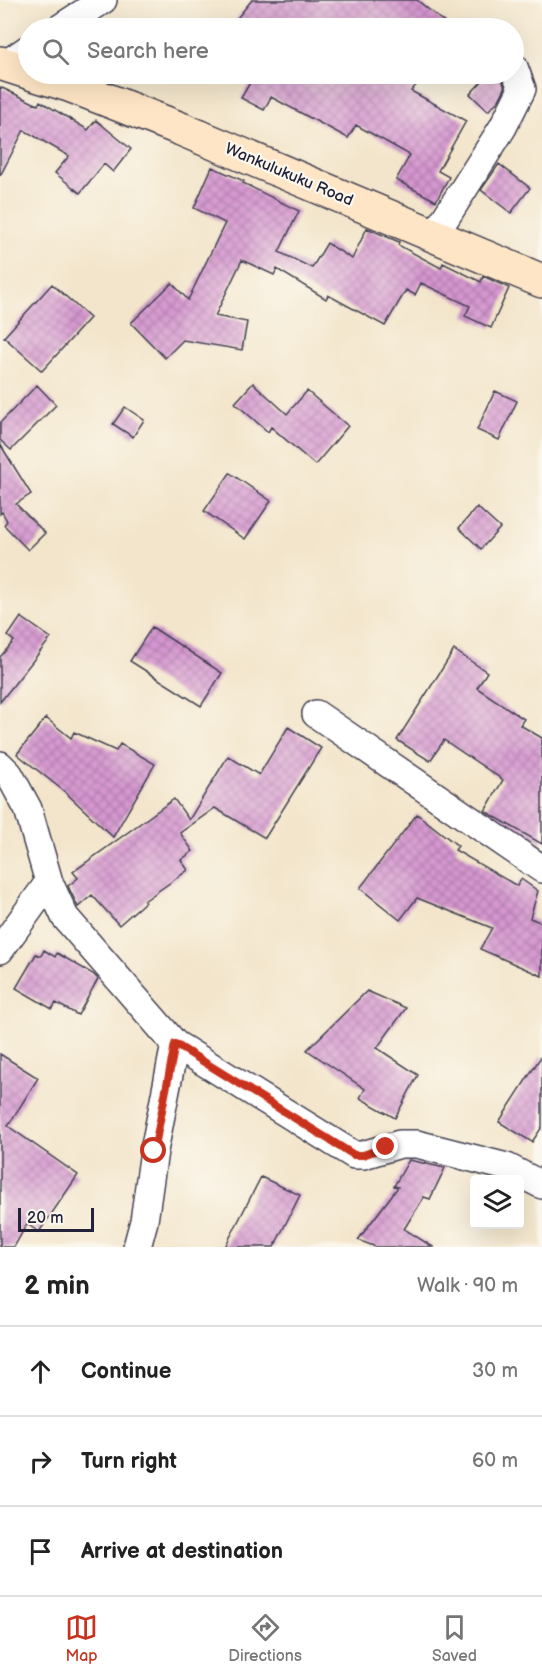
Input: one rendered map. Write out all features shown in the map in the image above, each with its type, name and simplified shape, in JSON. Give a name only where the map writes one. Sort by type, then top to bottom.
[{"type":"main road","name":"Wankulukuku Road","points":[[69,84],[182,129],[542,281]]},
{"type":"street","points":[[75,18],[103,0]]},
{"type":"street","points":[[434,236],[503,126],[522,89],[520,84]]},
{"type":"street","points":[[316,714],[542,869]]},
{"type":"street","points":[[0,765],[9,774],[28,809],[49,882],[65,917],[175,1044],[354,1155],[363,1155],[400,1144],[417,1144],[507,1167],[542,1185]]},
{"type":"street","points":[[0,950],[49,882]]},
{"type":"street","points":[[137,1247],[144,1221],[154,1151],[175,1044]]},
{"type":"building","points":[[252,0],[417,0],[439,18],[237,18]]},
{"type":"building","points":[[249,84],[417,84],[411,91],[466,121],[438,171],[449,177],[436,201],[396,180],[410,155],[356,125],[348,138],[271,97],[264,110],[241,98]]},
{"type":"building","points":[[480,84],[504,84],[505,88],[499,100],[488,111],[470,94]]},
{"type":"building","points":[[0,87],[38,105],[40,101],[88,130],[96,120],[131,149],[113,172],[104,164],[80,193],[55,173],[69,156],[24,130],[0,176]]},
{"type":"building","points":[[499,164],[530,188],[511,213],[481,190]]},
{"type":"building","points":[[212,167],[244,181],[243,183],[299,211],[279,252],[312,268],[327,243],[352,259],[367,228],[399,242],[398,245],[441,268],[443,263],[481,282],[483,276],[509,288],[491,328],[465,316],[470,306],[421,283],[415,295],[406,290],[385,326],[328,295],[326,299],[277,269],[274,275],[242,260],[215,316],[247,322],[242,350],[183,340],[165,358],[131,323],[172,283],[188,300],[225,223],[194,208]]},
{"type":"building","points":[[52,284],[90,318],[42,371],[4,337]]},
{"type":"building","points":[[253,383],[287,414],[307,391],[348,426],[315,465],[271,427],[268,432],[235,403]]},
{"type":"building","points":[[37,385],[56,405],[11,450],[0,440],[0,423]]},
{"type":"building","points":[[495,391],[517,401],[499,440],[477,430]]},
{"type":"building","points":[[125,407],[144,420],[133,437],[113,424]]},
{"type":"building","points":[[0,444],[31,494],[16,504],[45,533],[28,550],[4,525],[7,521],[2,512],[0,514]]},
{"type":"building","points":[[230,473],[271,501],[245,539],[204,511]]},
{"type":"building","points":[[477,507],[500,528],[481,549],[459,528]]},
{"type":"building","points":[[21,617],[51,638],[0,702],[0,657],[14,641],[8,636]]},
{"type":"building","points":[[152,627],[222,673],[201,706],[130,661]]},
{"type":"building","points":[[454,650],[487,672],[477,688],[524,719],[520,725],[542,738],[542,844],[485,811],[503,780],[444,740],[430,761],[397,740]]},
{"type":"building","points":[[46,718],[71,738],[74,732],[116,751],[120,744],[155,764],[113,837],[65,792],[17,754]]},
{"type":"building","points":[[288,727],[321,748],[265,838],[215,808],[180,833],[193,851],[181,860],[188,870],[144,901],[119,925],[92,895],[78,907],[68,886],[78,878],[73,872],[174,799],[189,820],[228,756],[259,775]]},
{"type":"building","points":[[417,814],[458,846],[455,850],[517,886],[521,879],[538,891],[530,918],[542,923],[542,976],[480,949],[492,928],[417,898],[400,920],[360,888]]},
{"type":"building","points":[[44,950],[55,957],[57,953],[98,979],[78,1015],[56,1003],[52,1009],[16,988],[36,954],[41,956]]},
{"type":"building","points":[[367,991],[406,1008],[377,1048],[418,1075],[395,1118],[360,1098],[365,1089],[307,1050]]},
{"type":"building","points":[[0,1054],[38,1078],[8,1126],[78,1175],[39,1232],[27,1224],[14,1247],[0,1247]]},
{"type":"building","points":[[542,1055],[542,1127],[532,1142],[499,1122]]},
{"type":"building","points":[[409,1160],[445,1168],[430,1199],[424,1197],[404,1229],[433,1247],[376,1247],[358,1240],[398,1187],[394,1186]]},
{"type":"building","points":[[261,1177],[300,1195],[274,1247],[225,1247]]},
{"type":"route","points":[[154,1151],[175,1044],[354,1155],[363,1155],[386,1147]]}]
